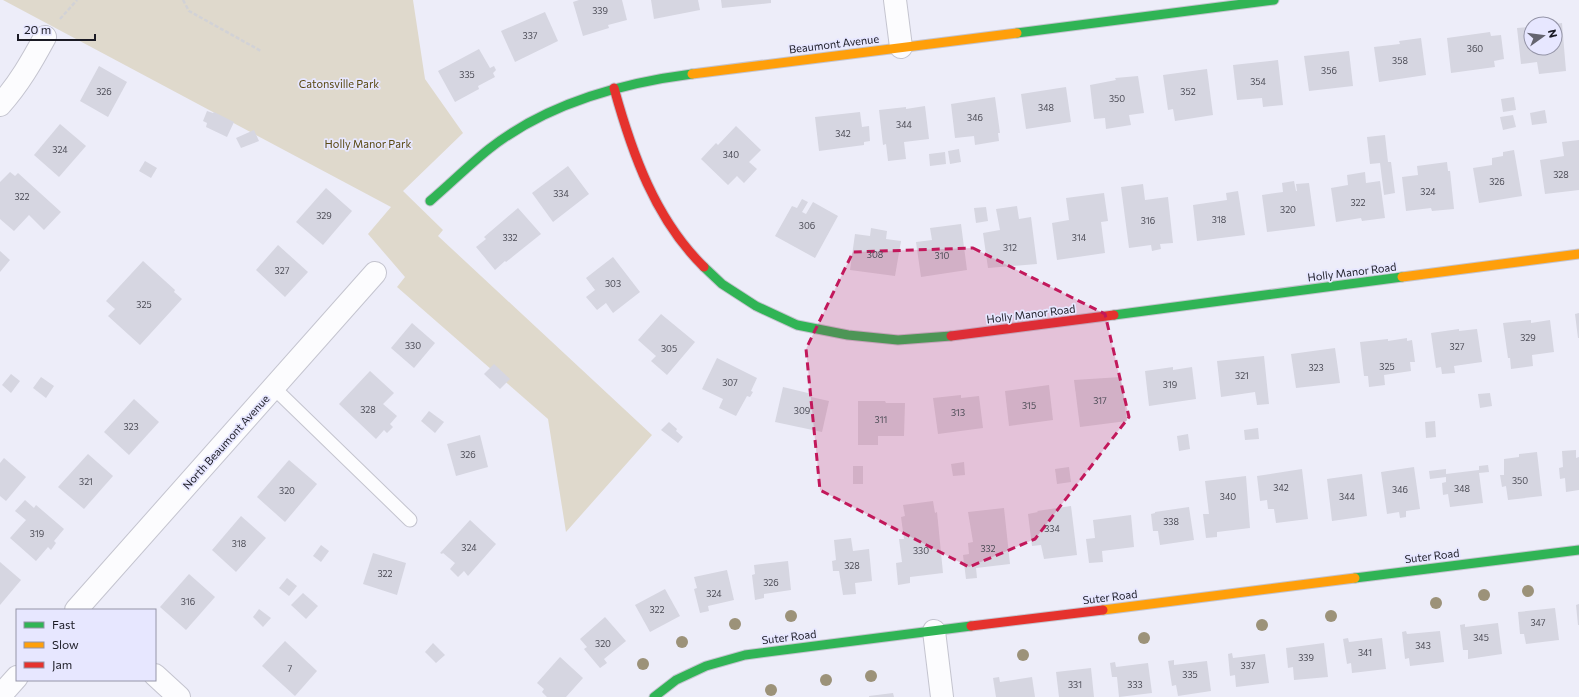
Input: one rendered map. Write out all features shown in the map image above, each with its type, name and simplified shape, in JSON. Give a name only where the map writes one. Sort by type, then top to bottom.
[{"type":"street","points":[[895,0],[901,48]]},
{"type":"street","name":"Beaumont Avenue","points":[[430,201],[490,148],[527,124],[569,104],[614,88],[660,78],[1274,0]]},
{"type":"street","points":[[0,105],[13,90],[45,37]]},
{"type":"street","name":"Holly Manor Road","points":[[614,88],[627,134],[641,170],[664,216],[688,251],[722,284],[756,306],[797,325],[848,335],[898,340],[954,336],[1579,254]]},
{"type":"street","name":"North Beaumont Avenue","points":[[79,609],[375,273]]},
{"type":"street","name":"Suter Road","points":[[654,697],[676,680],[706,666],[745,655],[1579,550]]},
{"type":"street","points":[[934,631],[942,697]]},
{"type":"street","points":[[156,677],[179,697]]},
{"type":"street","points":[[0,696],[16,678]]},
{"type":"lane","points":[[274,388],[410,520]]},
{"type":"path","points":[[183,0],[189,11],[261,51]]},
{"type":"highlighted area","points":[[973,248],[1105,314],[1129,417],[1035,539],[969,567],[820,490],[806,349],[853,252]]},
{"type":"green space","name":"Catonsville Park","points":[[3,0],[413,0],[425,79],[463,133],[403,191],[443,230],[438,236],[652,435],[566,532],[548,419],[397,287],[405,277],[368,234],[391,207]]},
{"type":"building","points":[[579,0],[622,0],[627,20],[608,25],[609,28],[583,36],[573,2]]},
{"type":"building","points":[[651,0],[698,0],[700,10],[654,19]]},
{"type":"building","points":[[721,0],[771,0],[771,3],[722,8]]},
{"type":"building","points":[[545,12],[558,41],[515,62],[501,31]]},
{"type":"building","points":[[1517,28],[1523,28],[1523,56],[1563,56],[1563,35],[1566,71],[1539,74],[1537,62],[1521,64]]},
{"type":"building","points":[[1490,32],[1491,36],[1501,35],[1504,59],[1494,61],[1495,67],[1451,73],[1447,38]]},
{"type":"building","points":[[1421,38],[1426,75],[1379,82],[1374,47],[1400,44],[1399,41]]},
{"type":"building","points":[[479,49],[490,68],[494,66],[496,70],[493,73],[495,77],[478,86],[479,89],[455,102],[438,71]]},
{"type":"building","points":[[1349,51],[1353,86],[1309,91],[1304,56]]},
{"type":"building","points":[[1278,60],[1283,105],[1263,107],[1262,98],[1237,100],[1233,65]]},
{"type":"building","points":[[99,66],[127,82],[108,117],[80,101]]},
{"type":"building","points":[[1207,69],[1213,115],[1175,121],[1173,109],[1168,110],[1163,75]]},
{"type":"building","points":[[1138,76],[1144,113],[1129,115],[1131,125],[1106,129],[1105,118],[1094,119],[1090,85],[1116,80],[1115,78]]},
{"type":"building","points":[[1066,87],[1071,122],[1026,129],[1021,94]]},
{"type":"building","points":[[995,97],[1000,133],[998,133],[999,141],[975,145],[974,136],[955,138],[951,104]]},
{"type":"building","points":[[1514,97],[1516,110],[1503,112],[1501,99]]},
{"type":"building","points":[[925,106],[929,139],[904,142],[906,159],[888,161],[886,144],[883,145],[879,110],[906,107],[906,109]]},
{"type":"building","points":[[1545,110],[1547,123],[1532,125],[1530,113]]},
{"type":"building","points":[[207,111],[214,112],[234,122],[227,137],[206,127],[207,123],[203,121]]},
{"type":"building","points":[[860,112],[862,127],[869,126],[870,141],[864,142],[864,145],[819,151],[815,117]]},
{"type":"building","points":[[1513,115],[1516,127],[1503,130],[1500,117]]},
{"type":"building","points":[[60,124],[86,146],[59,177],[34,155]]},
{"type":"building","points":[[736,126],[761,150],[749,162],[757,169],[744,183],[737,176],[728,185],[701,159],[716,143],[718,145]]},
{"type":"building","points":[[254,130],[259,141],[241,148],[236,138]]},
{"type":"building","points":[[1385,135],[1388,162],[1391,162],[1395,193],[1384,195],[1380,163],[1370,164],[1367,137]]},
{"type":"building","points":[[1579,140],[1579,190],[1545,194],[1540,160],[1564,156],[1562,142]]},
{"type":"building","points":[[959,149],[961,162],[950,164],[948,151]]},
{"type":"building","points":[[1514,150],[1522,196],[1479,203],[1473,168],[1492,165],[1492,158],[1503,156],[1503,152]]},
{"type":"building","points":[[945,152],[946,164],[930,166],[929,154]]},
{"type":"building","points":[[145,161],[157,168],[151,178],[139,171]]},
{"type":"building","points":[[1447,162],[1448,171],[1450,171],[1454,209],[1432,211],[1431,208],[1406,211],[1402,177],[1418,175],[1417,166]]},
{"type":"building","points":[[568,166],[589,194],[553,222],[532,193]]},
{"type":"building","points":[[10,172],[15,176],[18,173],[61,212],[44,230],[29,215],[14,231],[0,219],[0,182]]},
{"type":"building","points":[[1365,172],[1366,183],[1380,181],[1385,218],[1362,221],[1361,218],[1336,222],[1331,188],[1348,185],[1347,175]]},
{"type":"building","points":[[1294,181],[1296,191],[1296,184],[1309,183],[1315,226],[1267,232],[1262,195],[1283,192],[1282,183]]},
{"type":"building","points":[[1143,184],[1145,200],[1168,197],[1173,243],[1160,244],[1161,249],[1152,251],[1151,245],[1129,248],[1121,187]]},
{"type":"building","points":[[326,188],[352,211],[323,245],[296,222]]},
{"type":"building","points":[[1238,191],[1245,235],[1197,241],[1193,205],[1227,200],[1226,193]]},
{"type":"building","points":[[1104,193],[1108,221],[1101,222],[1105,253],[1057,260],[1052,223],[1069,220],[1066,198]]},
{"type":"building","points":[[802,199],[808,202],[802,212],[806,214],[813,202],[838,216],[815,258],[775,236],[792,206],[797,208]]},
{"type":"building","points":[[1017,206],[1019,219],[1031,217],[1037,264],[988,268],[983,233],[1000,230],[996,209]]},
{"type":"building","points":[[986,207],[988,221],[976,223],[974,208]]},
{"type":"building","points":[[518,208],[541,234],[495,270],[476,247],[486,239],[484,237]]},
{"type":"building","points":[[961,224],[967,270],[921,277],[916,242],[932,240],[930,228]]},
{"type":"building","points":[[871,228],[887,231],[886,239],[901,241],[895,276],[850,270],[855,234],[870,236]]},
{"type":"building","points":[[278,245],[308,272],[285,297],[256,270]]},
{"type":"building","points":[[0,251],[10,260],[0,272]]},
{"type":"building","points":[[613,257],[640,292],[613,313],[606,303],[597,310],[586,297],[595,290],[586,278]]},
{"type":"building","points":[[143,261],[175,290],[174,292],[182,299],[140,345],[108,316],[115,309],[106,301]]},
{"type":"building","points":[[1579,313],[1579,338],[1578,338],[1575,314]]},
{"type":"building","points":[[661,314],[695,342],[667,375],[651,361],[656,356],[638,340]]},
{"type":"building","points":[[1531,320],[1531,323],[1550,320],[1554,352],[1532,355],[1533,366],[1511,369],[1503,323]]},
{"type":"building","points":[[412,323],[435,343],[414,368],[391,348]]},
{"type":"building","points":[[1459,329],[1459,331],[1477,329],[1482,362],[1454,366],[1455,373],[1442,374],[1441,367],[1436,368],[1431,333]]},
{"type":"building","points":[[1407,338],[1407,341],[1412,340],[1415,362],[1410,362],[1411,371],[1384,375],[1385,385],[1369,387],[1368,376],[1364,376],[1360,342],[1388,339],[1388,341]]},
{"type":"building","points":[[1335,348],[1340,383],[1296,388],[1291,354]]},
{"type":"building","points":[[1264,356],[1269,404],[1257,405],[1255,392],[1221,397],[1217,361]]},
{"type":"building","points":[[717,358],[757,378],[751,391],[753,392],[750,397],[747,396],[736,416],[719,408],[723,399],[702,389]]},
{"type":"building","points":[[494,364],[510,379],[500,389],[484,374]]},
{"type":"building","points":[[1173,367],[1173,370],[1192,367],[1196,399],[1149,406],[1145,371]]},
{"type":"building","points":[[370,371],[394,393],[383,404],[397,416],[390,424],[393,427],[387,433],[384,430],[376,439],[339,404]]},
{"type":"building","points":[[11,374],[20,381],[11,393],[2,385]]},
{"type":"building","points":[[41,377],[54,386],[46,398],[33,388]]},
{"type":"building","points":[[1121,377],[1127,421],[1080,427],[1074,380]]},
{"type":"building","points":[[1049,385],[1053,420],[1009,426],[1005,391]]},
{"type":"building","points":[[783,387],[812,394],[811,397],[829,401],[822,432],[775,422]]},
{"type":"building","points":[[1490,393],[1492,406],[1480,408],[1478,394]]},
{"type":"building","points":[[961,395],[961,398],[979,396],[983,428],[938,434],[933,398]]},
{"type":"building","points":[[134,399],[159,422],[129,455],[104,432]]},
{"type":"building","points":[[858,401],[905,403],[904,436],[878,436],[878,445],[858,445]]},
{"type":"building","points":[[429,411],[444,422],[435,433],[421,421]]},
{"type":"building","points":[[1435,421],[1436,437],[1426,438],[1425,422]]},
{"type":"building","points":[[669,422],[683,437],[678,443],[661,430]]},
{"type":"building","points":[[1258,428],[1259,439],[1245,440],[1244,430]]},
{"type":"building","points":[[1188,434],[1190,449],[1179,451],[1177,436]]},
{"type":"building","points":[[480,435],[488,467],[456,476],[447,444]]},
{"type":"building","points":[[1576,450],[1576,458],[1579,457],[1579,490],[1566,492],[1565,478],[1560,479],[1559,468],[1563,467],[1562,451]]},
{"type":"building","points":[[1537,452],[1542,496],[1508,500],[1506,486],[1502,487],[1500,475],[1504,475],[1504,459],[1519,457],[1519,454]]},
{"type":"building","points":[[88,454],[113,476],[84,509],[58,487]]},
{"type":"building","points":[[4,458],[26,477],[6,501],[0,496],[0,463]]},
{"type":"building","points":[[289,460],[317,484],[285,522],[257,497]]},
{"type":"building","points":[[964,462],[965,475],[953,476],[951,464]]},
{"type":"building","points":[[1488,465],[1489,472],[1479,473],[1483,503],[1450,507],[1448,494],[1443,495],[1442,483],[1446,482],[1446,477],[1430,479],[1429,471],[1446,469],[1446,474],[1479,470],[1479,466]]},
{"type":"building","points":[[853,466],[863,466],[863,484],[853,484]]},
{"type":"building","points":[[1069,467],[1071,482],[1057,484],[1055,469]]},
{"type":"building","points":[[1414,467],[1420,509],[1406,511],[1406,517],[1400,518],[1399,512],[1387,514],[1381,472]]},
{"type":"building","points":[[1302,469],[1308,519],[1276,523],[1274,509],[1268,509],[1267,500],[1260,501],[1257,476]]},
{"type":"building","points":[[1362,474],[1367,516],[1332,521],[1327,479]]},
{"type":"building","points":[[1246,476],[1250,528],[1217,532],[1217,537],[1206,538],[1203,514],[1209,514],[1205,481]]},
{"type":"building","points":[[25,500],[34,508],[36,505],[64,529],[54,541],[56,543],[51,550],[48,547],[36,561],[10,538],[26,520],[15,511]]},
{"type":"building","points":[[933,501],[935,513],[937,512],[943,573],[910,577],[910,583],[898,585],[896,563],[902,562],[899,539],[904,539],[901,517],[905,516],[903,505]]},
{"type":"building","points":[[1071,506],[1077,555],[1044,559],[1041,545],[1032,546],[1028,514],[1038,512],[1037,511]]},
{"type":"building","points":[[1189,507],[1194,540],[1160,545],[1158,531],[1153,531],[1151,514],[1155,512]]},
{"type":"building","points":[[1004,508],[1010,564],[976,568],[977,578],[966,579],[963,555],[969,554],[968,543],[973,542],[968,512]]},
{"type":"building","points":[[1131,515],[1134,547],[1102,551],[1103,562],[1089,563],[1086,539],[1095,538],[1093,520]]},
{"type":"building","points":[[241,516],[266,538],[236,572],[212,550]]},
{"type":"building","points":[[470,520],[496,544],[468,576],[464,571],[458,577],[450,569],[455,563],[443,553],[440,553]]},
{"type":"building","points":[[851,538],[853,551],[869,549],[872,581],[855,583],[856,594],[843,595],[839,571],[833,571],[832,561],[836,560],[834,540]]},
{"type":"building","points":[[321,545],[329,551],[321,562],[313,556]]},
{"type":"building","points":[[373,553],[406,563],[397,595],[363,584]]},
{"type":"building","points":[[788,561],[791,590],[764,594],[764,598],[755,600],[752,575],[755,574],[754,565]]},
{"type":"building","points":[[0,562],[21,580],[0,605]]},
{"type":"building","points":[[727,570],[734,600],[708,606],[709,611],[700,613],[694,589],[697,588],[694,577]]},
{"type":"building","points":[[189,574],[215,597],[186,630],[160,607]]},
{"type":"building","points":[[287,578],[297,586],[289,596],[279,588]]},
{"type":"building","points":[[665,589],[680,616],[650,632],[635,605]]},
{"type":"building","points":[[303,593],[318,606],[306,619],[291,605]]},
{"type":"building","points":[[1579,604],[1579,625],[1578,625],[1576,605]]},
{"type":"building","points":[[1555,608],[1559,640],[1526,644],[1524,634],[1520,634],[1518,612]]},
{"type":"building","points":[[259,609],[271,618],[263,627],[253,617]]},
{"type":"building","points":[[605,617],[626,641],[604,659],[607,663],[600,668],[584,649],[587,647],[580,639]]},
{"type":"building","points":[[1498,623],[1502,654],[1468,659],[1468,650],[1463,650],[1460,625],[1465,624],[1465,627]]},
{"type":"building","points":[[1406,631],[1407,634],[1440,631],[1444,662],[1410,666],[1409,658],[1405,659],[1402,632]]},
{"type":"building","points":[[1348,638],[1349,642],[1382,638],[1386,669],[1352,673],[1351,663],[1347,664],[1343,639]]},
{"type":"building","points":[[285,641],[317,671],[295,696],[262,666]]},
{"type":"building","points":[[433,643],[445,655],[436,663],[425,652]]},
{"type":"building","points":[[1324,643],[1328,677],[1294,680],[1293,667],[1288,668],[1286,648]]},
{"type":"building","points":[[1232,653],[1233,658],[1265,654],[1269,683],[1236,687],[1235,675],[1230,676],[1228,654]]},
{"type":"building","points":[[560,657],[583,678],[566,697],[547,697],[542,692],[544,689],[537,683]]},
{"type":"building","points":[[1174,660],[1174,665],[1207,661],[1211,691],[1178,696],[1176,685],[1172,686],[1168,661]]},
{"type":"building","points":[[1115,662],[1116,667],[1148,663],[1152,693],[1119,697],[1117,677],[1112,677],[1110,663]]},
{"type":"building","points":[[1091,668],[1094,697],[1059,697],[1056,672]]},
{"type":"building","points":[[999,677],[1000,682],[1032,677],[1035,697],[996,697],[993,678]]},
{"type":"building","points":[[893,693],[894,697],[869,697],[869,696]]},
{"type":"traffic: fast","points":[[1017,33],[1274,0]]},
{"type":"traffic: fast","points":[[430,201],[489,149],[511,133],[535,120],[560,108],[612,90],[639,83],[692,74]]},
{"type":"traffic: fast","points":[[704,267],[722,284],[756,306],[797,325],[848,335],[898,340],[951,336]]},
{"type":"traffic: fast","points":[[1114,315],[1402,277]]},
{"type":"traffic: fast","points":[[1355,578],[1579,550]]},
{"type":"traffic: fast","points":[[654,697],[676,680],[706,666],[745,655],[971,626]]},
{"type":"traffic: slow","points":[[692,74],[1017,33]]},
{"type":"traffic: slow","points":[[1402,277],[1579,254]]},
{"type":"traffic: slow","points":[[1103,610],[1355,578]]},
{"type":"traffic: jam","points":[[614,88],[637,161],[647,184],[672,228],[704,267]]},
{"type":"traffic: jam","points":[[951,336],[1114,315]]},
{"type":"traffic: jam","points":[[971,626],[1103,610]]},
{"type":"park label","name":"Holly Manor Park","points":[[368,144]]}]
